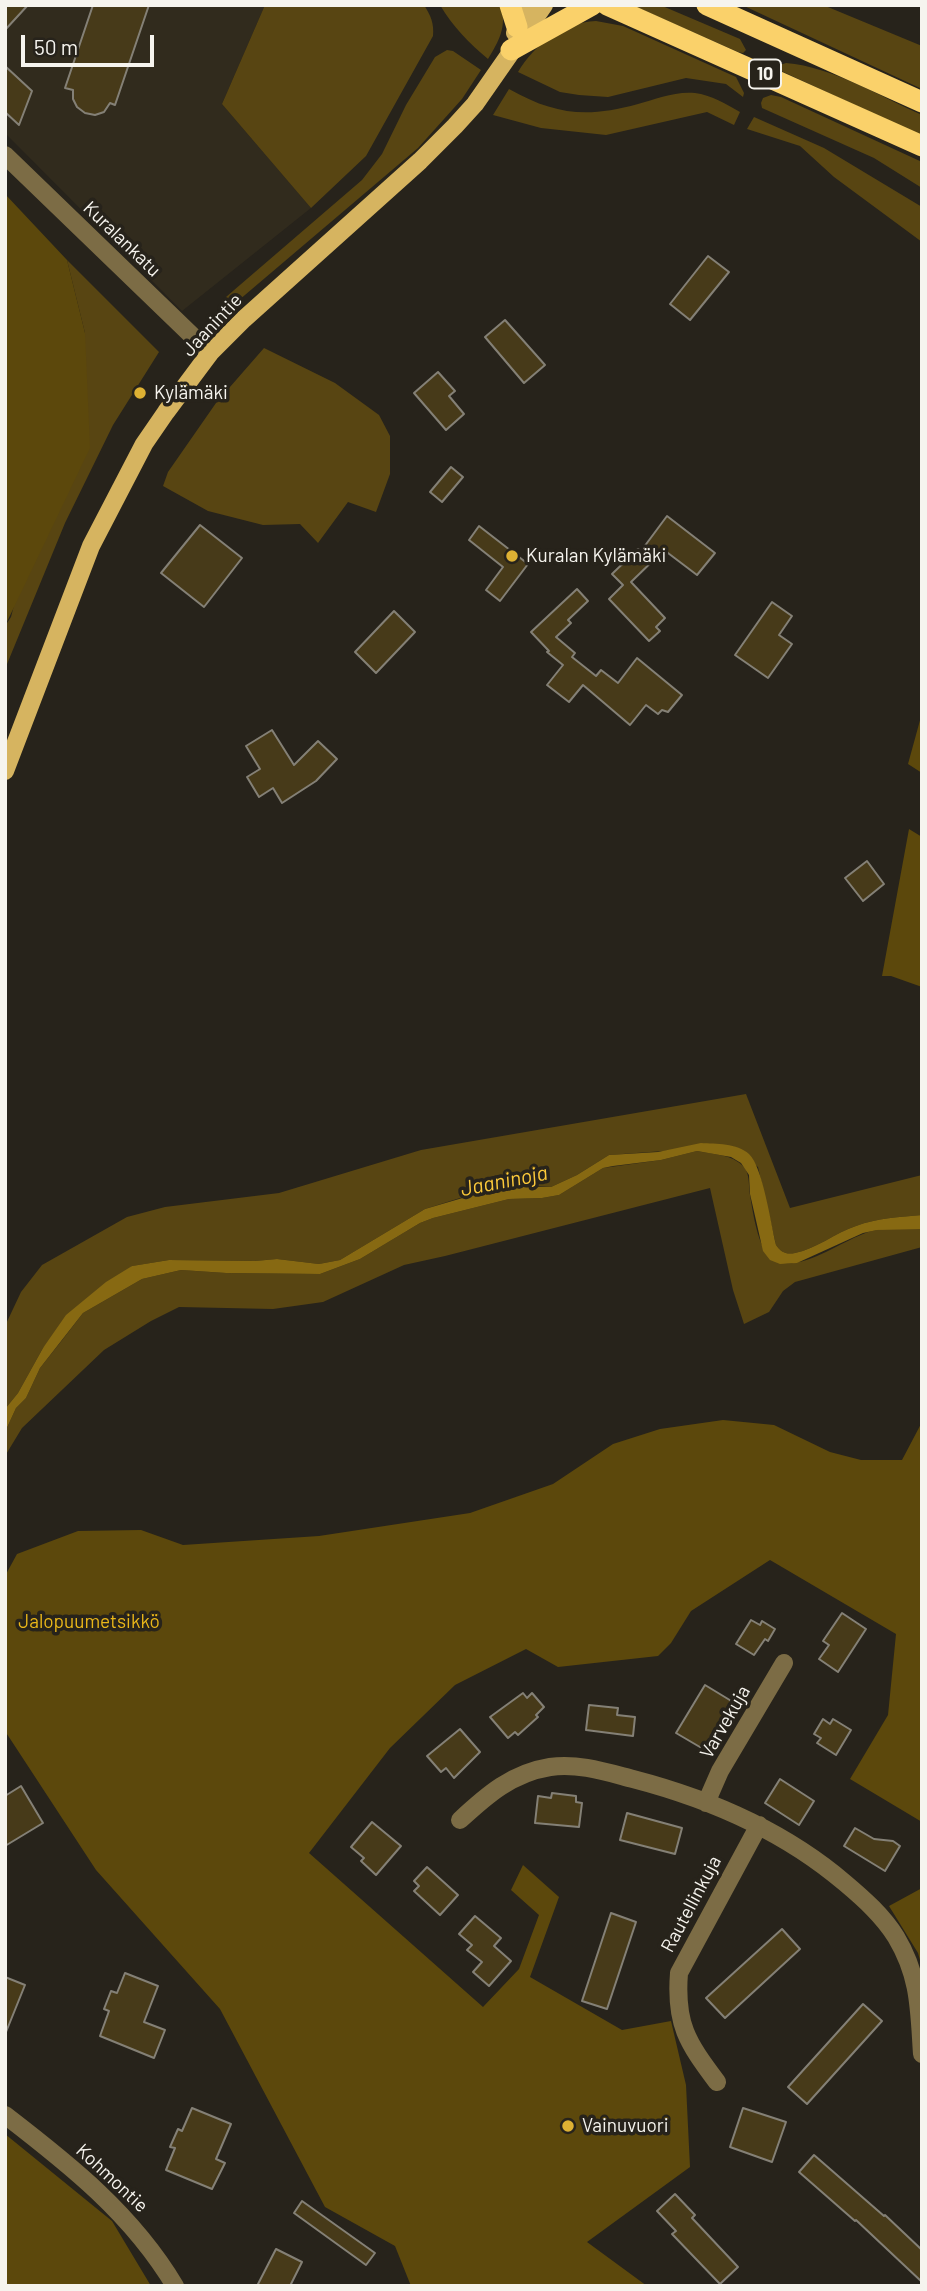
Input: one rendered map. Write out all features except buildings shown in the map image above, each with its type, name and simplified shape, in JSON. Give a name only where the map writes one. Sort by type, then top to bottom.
[{"type":"highway","points":[[510,5],[517,27]]},
{"type":"highway","points":[[511,50],[592,5]]},
{"type":"highway","name":"10","points":[[607,5],[922,146]]},
{"type":"highway","name":"10","points":[[707,5],[922,102]]},
{"type":"main road","name":"Jaanintie","points":[[511,50],[526,5]]},
{"type":"main road","name":"Jaanintie","points":[[5,772],[91,546],[144,444],[210,353],[455,126],[487,87],[544,5]]},
{"type":"street","name":"Kuralankatu","points":[[5,155],[210,353]]},
{"type":"street","name":"Varvekuja","points":[[706,1804],[720,1771],[784,1663]]},
{"type":"street","points":[[460,1820],[502,1784],[551,1767],[587,1768],[672,1790],[760,1825],[830,1871],[871,1906],[896,1938],[918,1989],[922,2054]]},
{"type":"street","name":"Rautellinkuja","points":[[718,2082],[691,2046],[677,2000],[679,1973],[760,1825]]},
{"type":"street","name":"Kohmontie","points":[[5,2115],[68,2164],[111,2203],[147,2243],[175,2286]]},
{"type":"shaded area","points":[[5,5],[265,5],[222,104],[311,208],[182,311],[5,133]]},
{"type":"shaded area","points":[[265,5],[424,5],[432,23],[433,36],[366,156],[311,208],[222,104]]},
{"type":"shaded area","points":[[440,5],[501,5],[501,34],[488,59],[462,34]]},
{"type":"shaded area","points":[[632,5],[660,5],[740,39],[746,50],[743,53],[738,52]]},
{"type":"shaded area","points":[[742,5],[823,5],[922,46],[922,89]]},
{"type":"shaded area","points":[[596,21],[623,26],[736,77],[744,93],[743,97],[726,84],[686,78],[608,97],[579,95],[560,92],[518,72],[533,52],[551,37],[572,26]]},
{"type":"shaded area","points":[[447,50],[453,51],[481,70],[462,99],[418,148],[232,306],[226,297],[362,180],[382,154],[406,105],[435,57]]},
{"type":"shaded area","points":[[786,63],[838,76],[922,115],[922,136],[779,70],[780,65]]},
{"type":"shaded area","points":[[509,89],[541,104],[572,111],[603,111],[673,94],[688,93],[713,98],[740,112],[734,125],[707,112],[606,135],[541,128],[493,115]]},
{"type":"shaded area","points":[[771,95],[781,97],[922,162],[922,188],[874,158],[762,108],[763,98]]},
{"type":"shaded area","points":[[754,117],[824,148],[922,207],[922,242],[834,177],[800,146],[747,129]]},
{"type":"shaded area","points":[[67,260],[159,352],[113,425],[65,523],[5,669],[5,626],[11,617],[85,333]]},
{"type":"shaded area","points":[[264,348],[335,383],[379,415],[390,436],[390,474],[376,512],[348,502],[318,543],[300,524],[263,525],[208,511],[163,486],[168,472],[216,403]]},
{"type":"shaded area","points":[[746,1094],[790,1208],[922,1175],[922,1215],[864,1223],[810,1248],[786,1253],[776,1245],[758,1167],[732,1146],[609,1155],[551,1187],[530,1186],[476,1193],[425,1209],[340,1260],[319,1264],[277,1259],[169,1260],[132,1266],[43,1348],[18,1393],[5,1409],[5,1326],[21,1292],[42,1265],[127,1217],[165,1207],[279,1193],[421,1150]]},
{"type":"shaded area","points":[[701,1143],[732,1146],[749,1154],[762,1183],[776,1245],[784,1252],[792,1254],[803,1251],[848,1229],[880,1220],[922,1215],[922,1229],[863,1233],[797,1263],[780,1264],[770,1260],[763,1251],[750,1194],[749,1175],[741,1163],[731,1157],[697,1151],[661,1160],[603,1168],[559,1195],[509,1199],[433,1218],[360,1259],[320,1274],[181,1270],[142,1279],[83,1313],[40,1368],[26,1398],[16,1408],[5,1432],[5,1409],[18,1393],[43,1348],[66,1315],[106,1282],[132,1266],[169,1260],[277,1259],[319,1264],[340,1260],[425,1209],[500,1187],[551,1187],[609,1155],[658,1152]]},
{"type":"shaded area","points":[[697,1151],[729,1157],[745,1169],[761,1243],[777,1262],[809,1259],[863,1234],[884,1229],[922,1229],[922,1247],[795,1282],[783,1291],[769,1312],[744,1324],[733,1290],[710,1188],[404,1265],[323,1302],[273,1309],[179,1307],[104,1350],[22,1428],[5,1456],[5,1432],[16,1408],[26,1398],[40,1368],[83,1313],[142,1279],[181,1270],[320,1274],[360,1259],[433,1218],[509,1199],[559,1195],[603,1168],[661,1160]]},
{"type":"green space","points":[[5,194],[67,260],[85,333],[90,448],[5,626]]},
{"type":"green space","points":[[922,713],[922,773],[908,764]]},
{"type":"green space","points":[[909,829],[922,837],[922,987],[891,976],[882,976]]},
{"type":"green space","name":"Jalopuumetsikkö","points":[[723,1420],[774,1425],[830,1452],[861,1460],[902,1460],[922,1422],[922,1822],[850,1779],[888,1715],[896,1634],[770,1560],[691,1611],[671,1643],[658,1656],[558,1667],[526,1649],[455,1685],[390,1748],[309,1853],[483,2007],[519,1969],[539,1915],[511,1890],[523,1865],[559,1897],[530,1977],[622,2030],[671,2021],[686,2085],[690,2167],[587,2242],[647,2286],[411,2286],[395,2246],[325,2207],[220,2009],[96,1870],[5,1731],[5,1576],[17,1554],[78,1531],[141,1530],[183,1545],[319,1536],[470,1513],[553,1484],[613,1444],[660,1429]]},
{"type":"green space","points":[[922,1888],[922,1967],[918,1953],[889,1906]]},
{"type":"green space","points":[[5,2134],[112,2221],[151,2286],[5,2286]]},
{"type":"place","name":"Kylämäki","points":[[140,393]]},
{"type":"place","name":"Kuralan Kylämäki","points":[[512,556]]},
{"type":"place","name":"Vainuvuori","points":[[568,2126]]},
{"type":"water label","name":"Jaaninoja","points":[[504,1181]]}]
